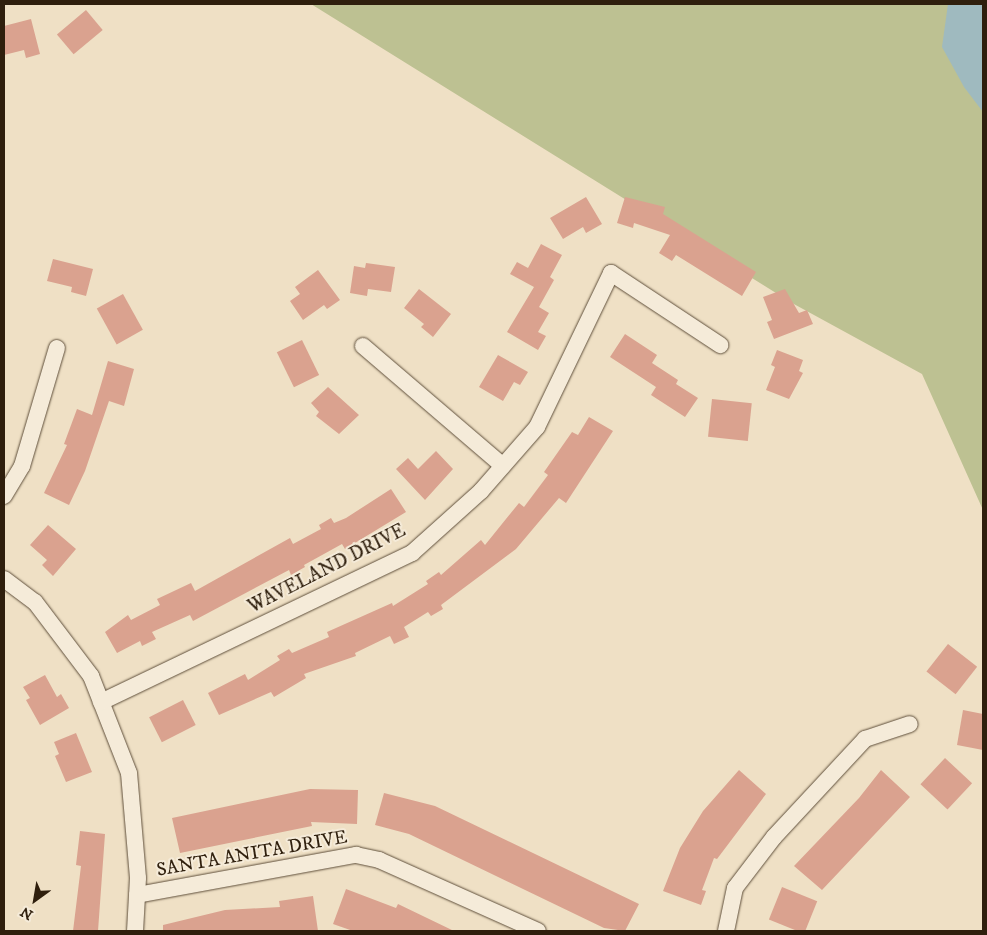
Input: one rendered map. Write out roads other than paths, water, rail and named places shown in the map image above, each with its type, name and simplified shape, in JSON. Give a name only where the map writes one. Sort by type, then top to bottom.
[{"type":"street","name":"WAVELAND DRIVE","points":[[101,702],[412,553],[481,491],[537,427],[611,273],[720,345]]},
{"type":"street","points":[[363,346],[503,466]]},
{"type":"street","points":[[4,496],[22,466],[57,348]]},
{"type":"street","points":[[4,579],[35,602],[91,676],[129,773],[137,894],[135,931]]},
{"type":"street","points":[[726,931],[735,888],[774,837],[865,739],[910,724]]},
{"type":"street","name":"SANTA ANITA DRIVE","points":[[137,894],[356,855],[379,860],[538,931]]},
{"type":"water","points":[[948,4],[983,4],[983,112],[964,87],[942,47]]}]
